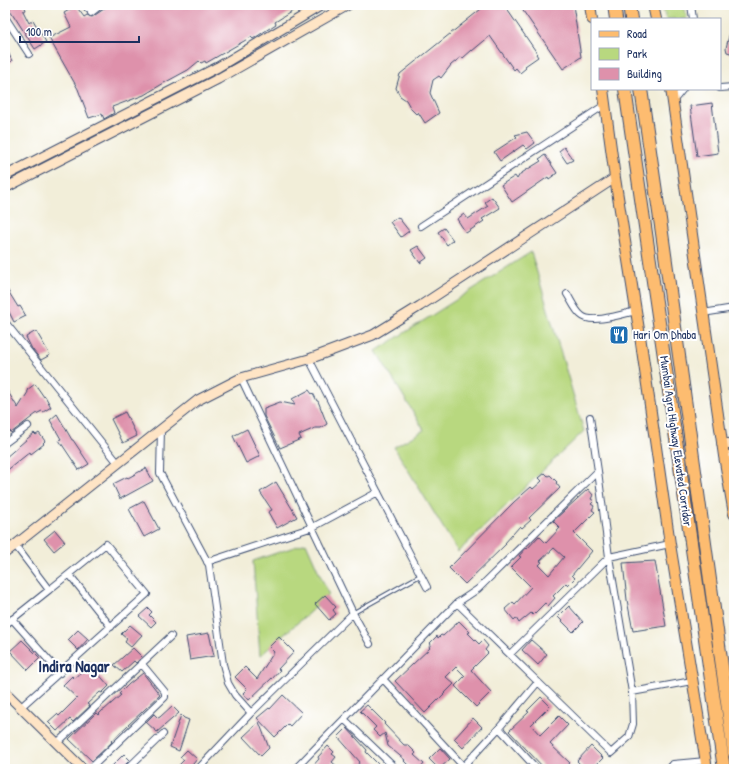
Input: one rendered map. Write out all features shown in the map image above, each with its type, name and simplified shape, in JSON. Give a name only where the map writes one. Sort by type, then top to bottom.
[{"type":"highway","points":[[614,5],[616,18]]},
{"type":"highway","points":[[629,5],[630,18]]},
{"type":"highway","name":"Mumbai Agra Highway Elevated Corridor","points":[[625,90],[724,769]]},
{"type":"highway","name":"Mumbai Agra Highway Elevated Corridor","points":[[641,90],[734,752]]},
{"type":"main road","points":[[590,5],[592,18]]},
{"type":"main road","points":[[653,5],[656,18]]},
{"type":"main road","points":[[603,90],[670,544],[707,765]]},
{"type":"main road","points":[[671,90],[674,100],[722,444],[729,456],[734,514]]},
{"type":"street","points":[[88,9],[101,5]]},
{"type":"street","points":[[5,188],[218,79],[348,5]]},
{"type":"street","points":[[691,5],[693,18]]},
{"type":"street","points":[[5,176],[218,67],[318,6],[324,18]]},
{"type":"street","points":[[5,17],[29,54]]},
{"type":"street","points":[[721,88],[734,87]]},
{"type":"street","points":[[674,100],[682,90]]},
{"type":"street","points":[[421,226],[606,104]]},
{"type":"street","points":[[5,553],[198,400],[242,378],[309,359],[373,335],[420,306],[615,178]]},
{"type":"street","points":[[567,294],[580,316],[588,319],[598,319],[636,311]]},
{"type":"street","points":[[703,313],[734,308]]},
{"type":"street","points":[[5,322],[118,463]]},
{"type":"street","points":[[309,359],[427,587]]},
{"type":"street","points":[[242,378],[353,613],[370,644]]},
{"type":"street","points":[[457,603],[611,753],[629,737],[633,724],[632,692],[609,557],[590,417]]},
{"type":"street","points":[[5,443],[28,426]]},
{"type":"street","points":[[161,429],[160,473],[209,565],[223,664],[228,683],[235,695],[251,713]]},
{"type":"street","points":[[722,444],[734,443]]},
{"type":"street","points":[[295,769],[457,603],[478,589],[598,471]]},
{"type":"street","points":[[207,562],[313,527],[378,492]]},
{"type":"street","points":[[5,625],[106,544],[147,594],[21,707]]},
{"type":"street","points":[[510,654],[609,557],[670,544]]},
{"type":"street","points":[[15,545],[49,590]]},
{"type":"street","points":[[69,574],[111,626]]},
{"type":"street","points":[[198,769],[226,738],[353,613]]},
{"type":"street","points":[[12,619],[60,673]]},
{"type":"street","points":[[56,743],[171,636]]},
{"type":"street","points":[[90,769],[165,697],[165,692],[141,663]]},
{"type":"street","points":[[383,679],[463,768],[538,682]]},
{"type":"street","points":[[632,692],[692,681]]},
{"type":"street","points":[[6,694],[83,769]]},
{"type":"street","points":[[344,719],[396,769]]},
{"type":"street","points":[[499,728],[537,769]]},
{"type":"street","points":[[127,769],[163,734]]},
{"type":"street","points":[[669,769],[673,764],[707,765]]},
{"type":"lane","points":[[353,613],[422,575]]},
{"type":"green space","points":[[662,5],[684,5],[687,18],[666,18]]},
{"type":"green space","points":[[531,252],[584,431],[458,552],[394,447],[424,430],[376,351]]},
{"type":"green space","points":[[306,543],[329,595],[260,656],[253,561]]},
{"type":"building","points":[[7,5],[24,5],[26,10],[23,11],[29,23],[33,20],[46,42],[35,49]]},
{"type":"building","points":[[105,5],[302,5],[275,22],[276,24],[253,39],[251,37],[206,63],[205,61],[201,63],[199,61],[188,70],[144,95],[112,107],[114,113],[104,119],[102,114],[89,118],[78,89],[49,38],[71,27],[64,13],[76,6],[84,17],[87,15],[92,17],[104,9]]},
{"type":"building","points":[[486,5],[504,5],[537,53],[536,54],[538,57],[525,66],[526,68],[520,73],[516,68],[514,70],[490,36],[463,58],[461,57],[451,65],[441,78],[439,76],[433,80],[430,93],[439,113],[425,123],[418,112],[416,114],[406,100],[400,96],[396,88],[400,74]]},
{"type":"building","points":[[519,5],[573,5],[581,57],[563,69]]},
{"type":"building","points":[[731,28],[734,28],[734,54],[727,52],[726,48]]},
{"type":"building","points":[[5,45],[12,61],[5,65]]},
{"type":"building","points":[[712,103],[718,153],[697,156],[690,106]]},
{"type":"building","points":[[527,132],[535,143],[527,149],[523,145],[500,161],[494,152],[517,137],[515,135]]},
{"type":"building","points":[[564,147],[573,160],[567,163],[559,151]]},
{"type":"building","points":[[545,155],[557,173],[549,179],[548,177],[512,202],[501,185],[515,176],[517,179],[520,174],[541,161],[539,159]]},
{"type":"building","points":[[492,197],[500,208],[482,219],[484,221],[466,233],[457,219],[464,214],[468,219],[488,206],[485,202]]},
{"type":"building","points":[[398,217],[409,231],[401,237],[390,222]]},
{"type":"building","points":[[444,228],[453,240],[447,245],[438,232]]},
{"type":"building","points":[[418,246],[427,258],[420,263],[411,250]]},
{"type":"building","points":[[5,286],[18,307],[20,306],[26,316],[14,322],[5,304]]},
{"type":"building","points":[[36,331],[50,355],[41,360],[32,349],[26,337]]},
{"type":"building","points":[[35,384],[44,397],[45,396],[51,407],[36,414],[11,433],[10,431],[5,434],[5,387],[18,408],[28,392],[27,390]]},
{"type":"building","points":[[309,390],[318,401],[327,424],[321,428],[315,428],[299,435],[301,439],[280,448],[264,416],[264,408],[280,402],[295,405],[292,399]]},
{"type":"building","points":[[125,412],[137,436],[123,443],[111,419]]},
{"type":"building","points":[[57,414],[72,440],[89,464],[79,470],[59,440],[61,439],[50,420]]},
{"type":"building","points":[[247,429],[260,456],[246,463],[233,436]]},
{"type":"building","points":[[34,433],[36,435],[39,433],[45,441],[43,443],[44,444],[31,454],[30,452],[5,472],[5,458]]},
{"type":"building","points":[[146,468],[153,481],[120,499],[113,484]]},
{"type":"building","points":[[545,473],[548,476],[550,475],[557,482],[556,483],[560,488],[529,518],[531,520],[522,528],[520,526],[505,543],[506,544],[465,584],[449,568],[514,502],[531,487],[533,489],[542,481],[539,478]]},
{"type":"building","points":[[276,482],[297,517],[277,528],[268,512],[272,510],[260,492]]},
{"type":"building","points":[[588,489],[593,495],[591,499],[594,501],[591,504],[594,506],[592,510],[595,512],[574,533],[592,551],[572,575],[575,578],[568,585],[566,583],[553,596],[555,598],[548,606],[545,603],[533,615],[531,613],[519,623],[516,618],[514,620],[505,609],[513,602],[515,604],[531,587],[511,567],[521,557],[519,556],[526,548],[527,549],[539,536],[546,543],[560,528],[553,521]],"holes":[[[554,548],[564,557],[549,575],[539,565],[542,562],[540,561]]]},
{"type":"building","points":[[144,501],[159,529],[144,537],[129,509]]},
{"type":"building","points":[[55,530],[65,542],[54,551],[44,539]]},
{"type":"building","points":[[655,561],[666,626],[633,631],[627,600],[623,563]]},
{"type":"building","points":[[325,595],[336,607],[333,610],[336,614],[329,620],[315,604]]},
{"type":"building","points":[[569,606],[583,622],[573,632],[558,617]]},
{"type":"building","points":[[148,608],[152,612],[149,615],[156,622],[151,627],[139,616]]},
{"type":"building","points":[[459,621],[479,644],[483,640],[488,646],[485,650],[488,653],[471,670],[491,692],[476,707],[455,686],[465,676],[456,667],[446,677],[454,684],[425,713],[395,681],[430,648],[430,643],[437,636],[438,638],[441,635],[443,636]]},
{"type":"building","points":[[130,625],[142,635],[131,647],[125,642],[127,639],[121,634]]},
{"type":"building","points":[[78,630],[88,639],[78,650],[68,640]]},
{"type":"building","points":[[209,633],[214,656],[190,660],[186,637]]},
{"type":"building","points":[[279,637],[294,652],[278,669],[280,670],[272,679],[249,700],[243,693],[247,689],[235,677],[245,667],[257,679],[274,652],[269,647]]},
{"type":"building","points":[[22,640],[40,658],[28,670],[10,651]]},
{"type":"building","points":[[531,640],[547,654],[538,665],[522,650]]},
{"type":"building","points":[[133,648],[142,657],[136,663],[134,661],[122,672],[114,665]]},
{"type":"building","points":[[89,663],[109,686],[87,704],[90,706],[73,722],[70,719],[57,731],[48,722],[57,714],[59,716],[77,698],[63,685],[72,676],[75,679]]},
{"type":"building","points":[[143,673],[160,695],[92,761],[69,739],[96,713],[98,715],[121,695],[119,694]]},
{"type":"building","points":[[283,695],[302,713],[290,726],[288,724],[275,737],[257,718],[269,708],[270,709]]},
{"type":"building","points":[[541,697],[550,706],[531,725],[540,735],[559,716],[568,725],[550,744],[570,763],[564,769],[545,769],[509,731],[529,712],[527,711]]},
{"type":"building","points":[[367,705],[404,745],[408,745],[416,753],[414,755],[424,764],[420,769],[416,769],[413,766],[411,768],[404,761],[405,760],[388,746],[385,733],[380,737],[373,730],[376,727],[360,711]]},
{"type":"building","points":[[172,706],[179,713],[157,732],[146,722],[154,714],[158,718],[160,717]]},
{"type":"building","points":[[181,715],[189,720],[179,751],[170,747]]},
{"type":"building","points":[[473,718],[482,727],[463,748],[454,739]]},
{"type":"building","points":[[259,722],[269,748],[261,756],[243,737]]},
{"type":"building","points":[[347,728],[367,750],[366,752],[383,769],[354,769],[360,762],[338,737]]},
{"type":"building","points":[[328,746],[334,752],[332,754],[336,757],[332,762],[340,769],[310,769],[319,759],[318,757]]},
{"type":"building","points":[[591,746],[603,758],[592,769],[585,769],[577,761]]},
{"type":"building","points":[[440,748],[450,759],[439,769],[429,759]]},
{"type":"building","points":[[187,750],[197,759],[189,769],[175,769],[184,760],[180,757]]},
{"type":"building","points":[[124,754],[130,760],[123,769],[109,769]]},
{"type":"place","name":"Hari Om Dhaba","points":[[619,335]]},
{"type":"district","name":"Indira Nagar","points":[[74,666]]}]
